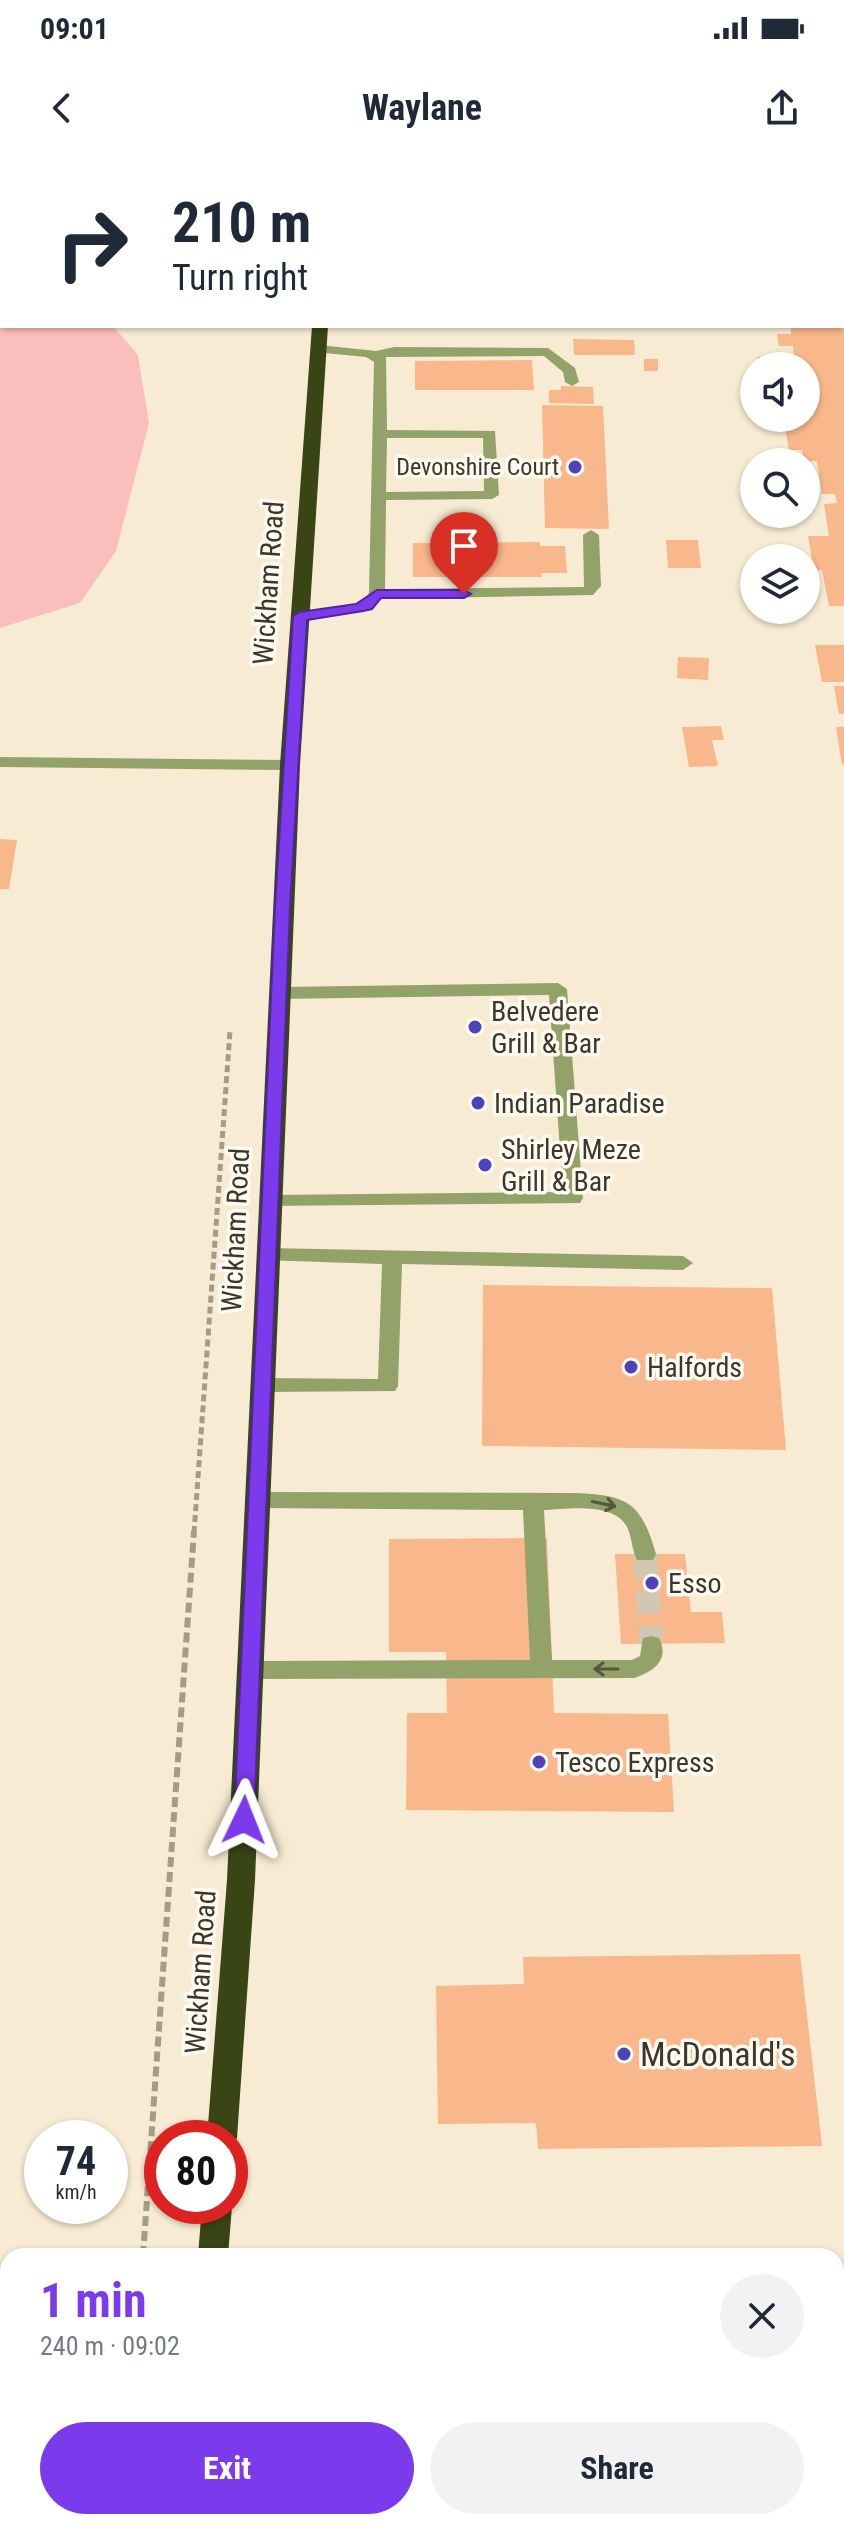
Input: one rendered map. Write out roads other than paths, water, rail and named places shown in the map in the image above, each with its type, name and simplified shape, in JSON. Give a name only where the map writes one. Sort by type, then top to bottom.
[{"type":"highway","name":"Wickham Road","points":[[223,2120],[241,1880],[290,765],[320,338]]},
{"type":"highway","points":[[214,2248],[216,2224]]},
{"type":"street","points":[[320,338],[377,355],[394,351],[548,352],[570,371],[572,382]]},
{"type":"street","points":[[300,616],[367,606],[377,594],[383,366],[377,355]]},
{"type":"street","points":[[380,496],[492,495],[490,434],[381,434]]},
{"type":"street","points":[[377,594],[588,592],[593,586],[591,535]]},
{"type":"street","points":[[0,762],[290,765]]},
{"type":"street","points":[[270,1201],[573,1198],[558,989],[279,993]]},
{"type":"street","points":[[268,1255],[683,1263]]},
{"type":"street","points":[[261,1385],[388,1386],[392,1257]]},
{"type":"street","points":[[257,1500],[592,1502],[622,1508],[635,1521],[645,1554]]},
{"type":"street","points":[[533,1502],[541,1669]]},
{"type":"street","points":[[251,1670],[635,1669],[651,1660],[651,1644]]},
{"type":"tunnel","points":[[645,1554],[651,1644]]},
{"type":"place","name":"Devonshire Court","points":[[575,467]]},
{"type":"place","name":"Belvedere Grill & Bar","points":[[475,1027]]},
{"type":"place","name":"Indian Paradise","points":[[478,1103]]},
{"type":"place","name":"Shirley Meze Grill & Bar","points":[[485,1165]]},
{"type":"place","name":"Halfords","points":[[631,1367]]},
{"type":"place","name":"Esso","points":[[652,1583]]},
{"type":"place","name":"Tesco Express","points":[[539,1762]]},
{"type":"place","name":"McDonald's","points":[[624,2054]]}]
